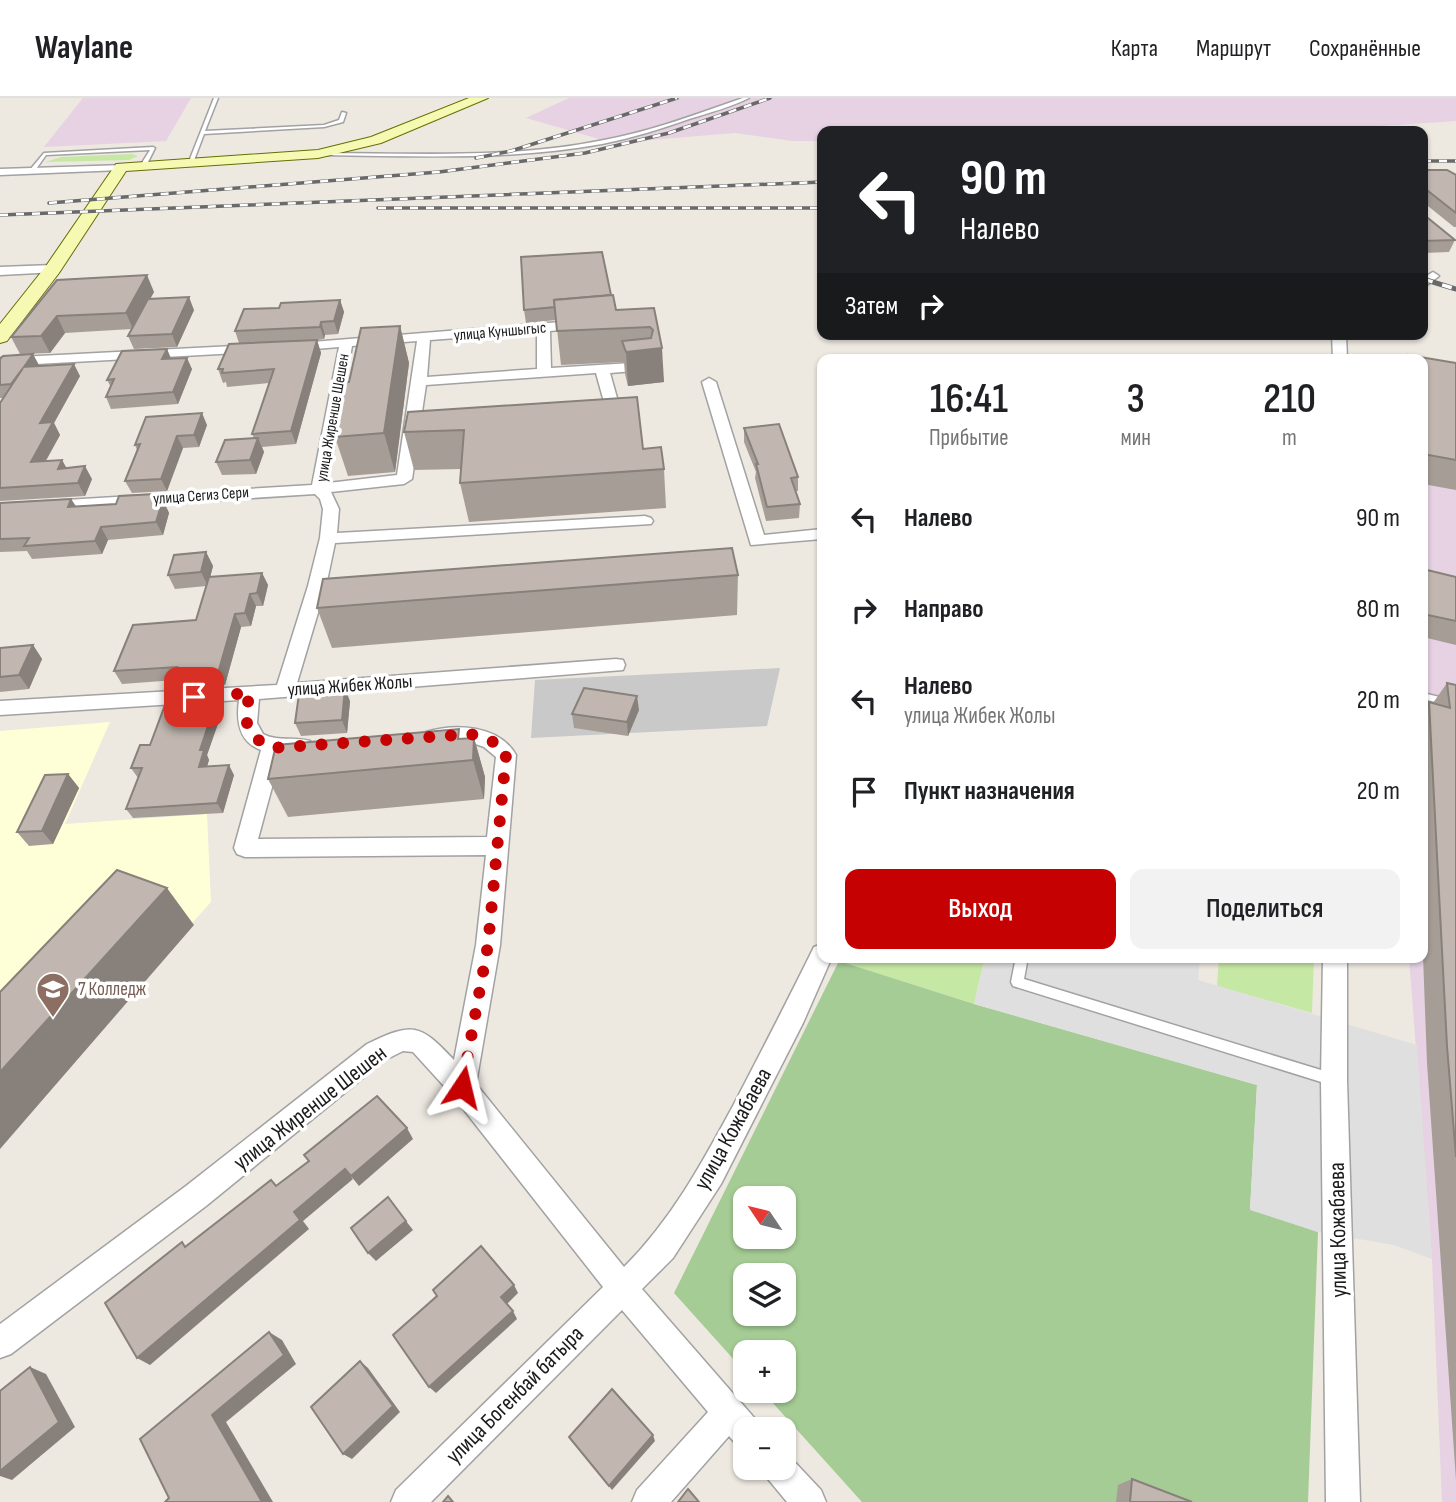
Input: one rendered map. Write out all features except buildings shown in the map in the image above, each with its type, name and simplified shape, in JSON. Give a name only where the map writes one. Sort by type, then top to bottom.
[{"type":"main road","points":[[0,337],[53,270],[121,167],[318,154],[376,140],[481,98]]},
{"type":"street","points":[[0,172],[121,167]]},
{"type":"street","points":[[0,271],[53,270]]},
{"type":"street","name":"улица Куншыгыс","points":[[0,362],[346,345],[598,323]]},
{"type":"street","points":[[543,328],[544,373]]},
{"type":"street","points":[[424,339],[422,381],[646,366]]},
{"type":"street","name":"улица Жиренше Шешен","points":[[285,691],[324,586],[331,509],[328,498],[319,489],[346,345]]},
{"type":"street","points":[[602,369],[617,423],[603,424]]},
{"type":"street","name":"улица Сегиз Сери","points":[[0,509],[319,489],[404,479],[416,437],[422,381]]},
{"type":"street","points":[[709,382],[757,541],[817,535]]},
{"type":"street","points":[[328,538],[645,522]]},
{"type":"street","name":"улица Жибек Жолы","points":[[0,708],[285,691],[616,665]]},
{"type":"street","points":[[250,693],[244,717],[249,730],[260,742],[272,748],[325,744]]},
{"type":"street","points":[[418,738],[471,734],[499,744],[506,755],[488,945],[462,1087]]},
{"type":"street","points":[[272,748],[245,848],[498,846]]},
{"type":"street","name":"улица Кожабаева","points":[[622,1288],[663,1248],[711,1174],[794,1015],[818,963]]},
{"type":"street","name":"улица Кожабаева","points":[[1335,963],[1334,1080],[1343,1502]]},
{"type":"street","name":"улица Жиренше Шешен","points":[[0,1343],[196,1196],[376,1052],[401,1040],[412,1040],[422,1044],[462,1087],[622,1288],[733,1417]]},
{"type":"street","name":"улица Богенбай батыра","points":[[408,1502],[622,1288]]},
{"type":"street","points":[[649,1502],[733,1426]]},
{"type":"street","points":[[790,1480],[809,1502]]},
{"type":"lane","points":[[190,163],[216,98]]},
{"type":"lane","points":[[318,154],[511,151],[574,146],[638,134],[747,98]]},
{"type":"lane","points":[[202,133],[324,126],[341,121],[344,113]]},
{"type":"lane","points":[[32,171],[44,154],[153,148],[143,166]]},
{"type":"lane","points":[[1428,697],[1456,704]]},
{"type":"lane","points":[[1021,963],[1017,982],[1334,1080]]},
{"type":"shaded area","points":[[83,98],[191,98],[166,141],[44,147]]},
{"type":"shaded area","points":[[569,98],[1456,98],[1456,121],[1381,126],[817,126],[817,141],[792,141],[735,133],[613,143],[526,118]]},
{"type":"shaded area","points":[[1428,369],[1456,375],[1456,1502],[1442,1502],[1432,1259],[1409,963],[1428,963]]},
{"type":"shaded area","points":[[780,668],[767,726],[531,738],[535,680]]},
{"type":"shaded area","name":"7 Колледж","points":[[110,722],[65,824],[207,814],[211,902],[0,1137],[0,731]]},
{"type":"shaded area","points":[[838,963],[1257,1085],[1250,1209],[1318,1232],[1308,1502],[862,1502],[796,1429],[796,1417],[785,1417],[773,1403],[796,1403],[796,1340],[733,1340],[733,1359],[674,1293]]},
{"type":"shaded area","points":[[984,963],[1199,963],[1198,980],[1417,1045],[1432,1259],[1394,1245],[1318,1232],[1250,1210],[1257,1085],[974,1004]]},
{"type":"green space","points":[[138,156],[129,160],[45,162],[61,157]]},
{"type":"green space","points":[[845,963],[984,963],[974,1004]]},
{"type":"green space","points":[[1219,963],[1314,963],[1312,1013],[1217,986]]},
{"type":"railway","points":[[476,158],[511,151],[677,98]]},
{"type":"railway","points":[[49,203],[439,172],[585,153],[669,133],[770,98]]},
{"type":"railway","points":[[1428,161],[1456,161]]},
{"type":"railway","points":[[0,215],[817,182]]},
{"type":"railway","points":[[378,208],[817,208]]},
{"type":"railway","points":[[1428,281],[1456,289]]},
{"type":"place","name":"7 Колледж","points":[[53,1019]]},
{"type":"route","points":[[194,697],[250,693],[244,717],[249,730],[260,742],[272,748],[471,734],[499,744],[506,755],[488,945],[462,1087]]}]
